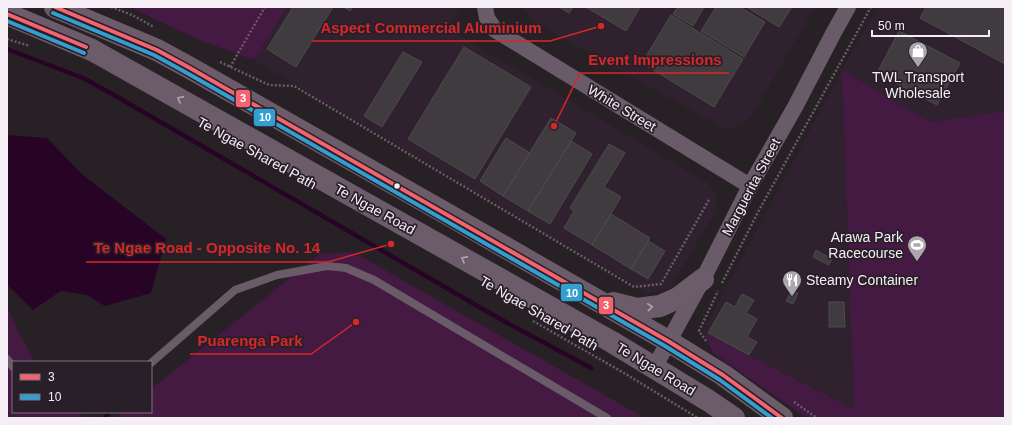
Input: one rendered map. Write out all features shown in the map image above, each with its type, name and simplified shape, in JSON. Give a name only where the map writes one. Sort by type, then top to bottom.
[{"type":"main road","points":[[55,7],[123,35],[170,58],[441,210],[598,300],[723,375],[787,409]]},
{"type":"main road","name":"Te Ngae Road","points":[[7,14],[92,50],[612,342],[734,418]]},
{"type":"main road","points":[[598,300],[637,308],[660,306],[678,298],[703,279]]},
{"type":"street","name":"White Street","points":[[485,7],[487,18],[495,30],[750,186]]},
{"type":"street","name":"Marguerita Street","points":[[654,368],[703,279],[750,186],[795,107],[848,7]]},
{"type":"lane","points":[[152,362],[235,290],[277,275],[327,266],[346,268],[374,280],[607,418]]},
{"type":"path","points":[[265,7],[230,67],[269,85],[294,86],[634,287],[661,284],[710,198]]},
{"type":"path","points":[[711,345],[705,341],[699,331],[737,252],[871,7]]},
{"type":"path","points":[[7,39],[34,47]]},
{"type":"path","name":"Te Ngae Shared Path","points":[[530,319],[698,418]]},
{"type":"path","points":[[787,409],[817,418]]},
{"type":"shaded area","points":[[129,7],[287,7],[254,60],[204,42]]},
{"type":"shaded area","points":[[287,7],[460,7],[448,29],[708,183],[716,195],[716,211],[670,288],[648,293],[254,60]]},
{"type":"shaded area","points":[[523,7],[815,7],[751,117],[742,125],[727,130],[534,22]]},
{"type":"shaded area","points":[[877,7],[1005,7],[1005,111],[930,122],[842,71],[854,409],[703,332],[842,70]]},
{"type":"shaded area","points":[[842,70],[930,122],[1005,111],[1005,418],[807,418],[713,353],[703,332],[854,409]]},
{"type":"shaded area","points":[[7,135],[47,138],[83,175],[166,239],[151,293],[105,306],[87,295],[61,291],[33,310],[7,285]]},
{"type":"shaded area","points":[[353,252],[645,418],[115,418],[122,413],[152,413],[152,388],[320,254]]},
{"type":"shaded area","points":[[7,306],[19,333],[34,361],[12,361],[12,413],[79,413],[85,418],[7,418]]},
{"type":"building","points":[[293,7],[333,7],[296,67],[267,49]]},
{"type":"building","points":[[344,7],[352,7],[350,11]]},
{"type":"building","points":[[559,7],[573,7],[569,13]]},
{"type":"building","points":[[586,7],[640,7],[626,31]]},
{"type":"building","points":[[678,7],[704,7],[693,26],[673,14]]},
{"type":"building","points":[[716,7],[740,7],[765,22],[744,57],[701,31]]},
{"type":"building","points":[[746,7],[792,7],[779,27]]},
{"type":"building","points":[[926,7],[1005,7],[1005,64],[920,18]]},
{"type":"building","points":[[671,15],[743,59],[714,107],[642,63]]},
{"type":"building","name":"TWL Transport Wholesale","points":[[899,31],[960,63],[937,105],[877,73]]},
{"type":"building","points":[[464,47],[531,87],[475,179],[408,139]]},
{"type":"building","points":[[403,52],[422,62],[382,127],[364,116]]},
{"type":"building","points":[[551,118],[576,133],[528,211],[503,196]]},
{"type":"building","points":[[506,138],[530,153],[503,196],[480,181]]},
{"type":"building","points":[[571,141],[592,154],[550,224],[528,211]]},
{"type":"building","points":[[609,144],[625,153],[604,187],[621,197],[592,245],[564,228],[574,211],[570,208]]},
{"type":"building","points":[[611,214],[650,238],[631,269],[592,245]]},
{"type":"building","points":[[648,241],[665,251],[648,279],[631,269]]},
{"type":"building","points":[[816,250],[832,259],[829,265],[813,257]]},
{"type":"building","name":"Steamy Container","points":[[792,290],[798,293],[793,304],[786,301]]},
{"type":"building","points":[[742,294],[754,300],[746,313],[757,319],[747,337],[757,342],[749,355],[708,333],[726,302],[735,307]]},
{"type":"building","points":[[829,302],[844,302],[845,327],[829,327]]},
{"type":"waterway","points":[[7,49],[83,78],[500,319],[591,368]]},
{"type":"waterway","points":[[105,418],[108,413]]},
{"type":"transit line","name":"3","points":[[55,7],[157,50],[190,68],[668,341],[723,375],[782,418]]},
{"type":"transit line","name":"10","points":[[53,13],[154,55],[187,73],[665,346],[720,380],[772,418]]},
{"type":"transit line","name":"3","points":[[7,14],[86,47]]},
{"type":"transit line","name":"10","points":[[7,21],[84,53]]},
{"type":"place","name":"Aspect Commercial Aluminium","points":[[601,26]]},
{"type":"place","name":"TWL Transport Wholesale","points":[[918,68]]},
{"type":"place","name":"Event Impressions","points":[[554,126]]},
{"type":"place","name":"Te Ngae Road - Opposite No. 14","points":[[391,244]]},
{"type":"place","name":"Arawa Park Racecourse","points":[[917,262]]},
{"type":"place","name":"Steamy Container","points":[[792,297]]},
{"type":"place","name":"Puarenga Park","points":[[356,322]]}]
